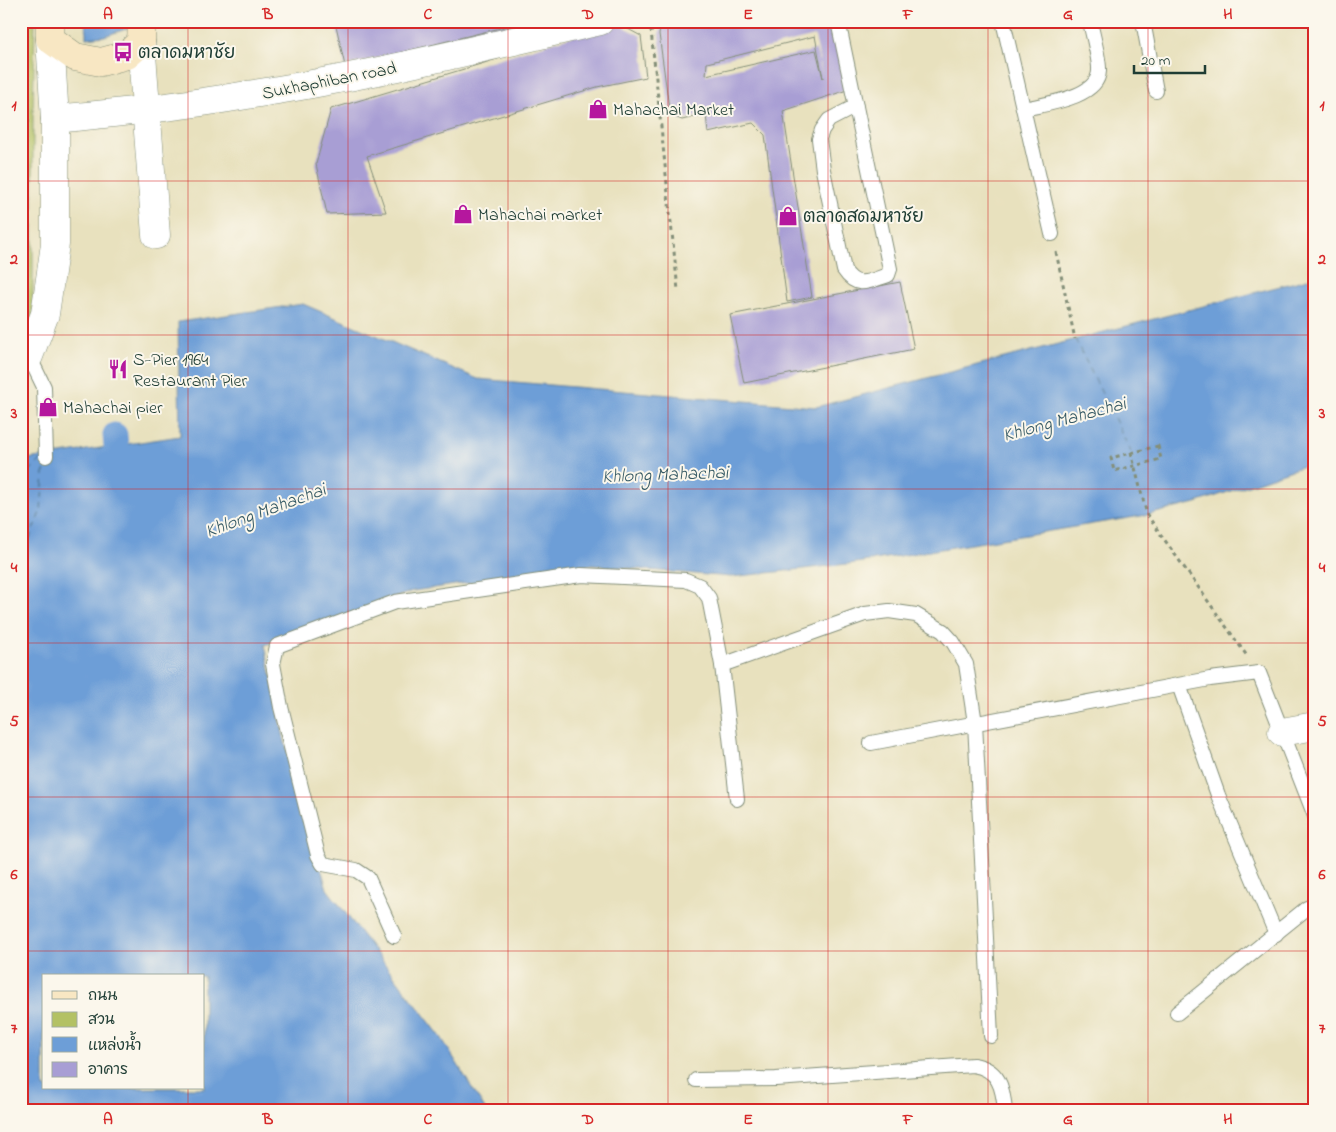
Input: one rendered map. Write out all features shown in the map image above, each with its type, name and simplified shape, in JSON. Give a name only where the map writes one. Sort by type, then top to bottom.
[{"type":"main road","points":[[50,30],[75,57],[102,62],[127,55],[141,32]]},
{"type":"street","name":"Sukhaphiban road","points":[[55,119],[146,110],[248,95],[360,74],[600,21]]},
{"type":"street","points":[[25,358],[45,314],[55,244],[55,119],[50,30]]},
{"type":"street","points":[[141,32],[156,235]]},
{"type":"street","points":[[1282,732],[1315,726]]},
{"type":"lane","points":[[838,21],[856,106],[890,269],[888,276],[863,283],[856,282],[850,278],[844,270],[823,170],[819,139],[828,120],[856,106]]},
{"type":"lane","points":[[1004,21],[1052,234]]},
{"type":"lane","points":[[1024,109],[1082,94],[1097,80],[1099,71],[1090,21]]},
{"type":"lane","points":[[1143,21],[1156,91]]},
{"type":"lane","points":[[25,358],[44,387],[46,456]]},
{"type":"lane","points":[[394,936],[368,878],[356,870],[323,864],[318,856],[272,664],[276,646],[395,602],[581,576],[686,580],[700,586],[709,598],[722,664],[737,799]]},
{"type":"lane","points":[[722,664],[865,614],[889,610],[916,615],[943,631],[953,642],[966,664],[975,723],[991,1036]]},
{"type":"lane","points":[[871,743],[1179,684],[1259,673],[1315,816]]},
{"type":"lane","points":[[1179,684],[1218,796],[1276,934]]},
{"type":"lane","points":[[1177,1013],[1307,908],[1315,905]]},
{"type":"lane","points":[[696,1080],[776,1080],[972,1065],[990,1070],[998,1080],[1004,1094],[1005,1111]]},
{"type":"path","points":[[650,21],[678,290]]},
{"type":"path","points":[[1052,234],[1075,339]]},
{"type":"path","points":[[1158,446],[1161,459],[1114,471],[1111,458],[1131,452],[1158,446]]},
{"type":"path","points":[[1131,452],[1147,515],[1259,673]]},
{"type":"green space","points":[[21,21],[35,21],[33,341],[21,345]]},
{"type":"water","points":[[86,21],[129,21],[129,28],[104,36],[86,38]]},
{"type":"water","name":"Khlong Mahachai","points":[[1315,277],[1315,462],[1196,503],[1147,515],[856,563],[731,577],[592,565],[413,591],[265,645],[284,739],[327,889],[441,1037],[486,1111],[21,1111],[21,460],[180,436],[178,322],[303,304],[478,379],[816,407]]},
{"type":"building","points":[[335,21],[525,21],[525,22],[345,66]]},
{"type":"building","points":[[663,21],[835,21],[847,90],[783,111],[812,297],[787,302],[765,135],[753,123],[708,133],[706,114],[682,120],[670,115],[659,34]],"holes":[[[815,36],[823,78],[816,50],[706,75],[707,63]]]},
{"type":"building","points":[[617,23],[641,36],[646,77],[597,87],[367,156],[386,212],[327,214],[316,164],[331,109]]},
{"type":"building","points":[[900,282],[914,349],[744,383],[730,315]]},
{"type":"waterway","points":[[115,435],[119,480]]},
{"type":"ferry route","points":[[1075,339],[1131,452]]},
{"type":"ferry route","points":[[21,479],[41,460]]},
{"type":"ferry route","points":[[21,560],[41,510],[45,462]]},
{"type":"place","name":"ตลาดมหาชัย","points":[[123,52]]},
{"type":"place","name":"Mahachai Market","points":[[598,109]]},
{"type":"place","name":"Mahachai market","points":[[463,214]]},
{"type":"place","name":"ตลาดสดมหาชัย","points":[[788,216]]},
{"type":"place","name":"S-Pier 1964 Restaurant Pier","points":[[118,369]]},
{"type":"place","name":"Mahachai pier","points":[[48,407]]}]
